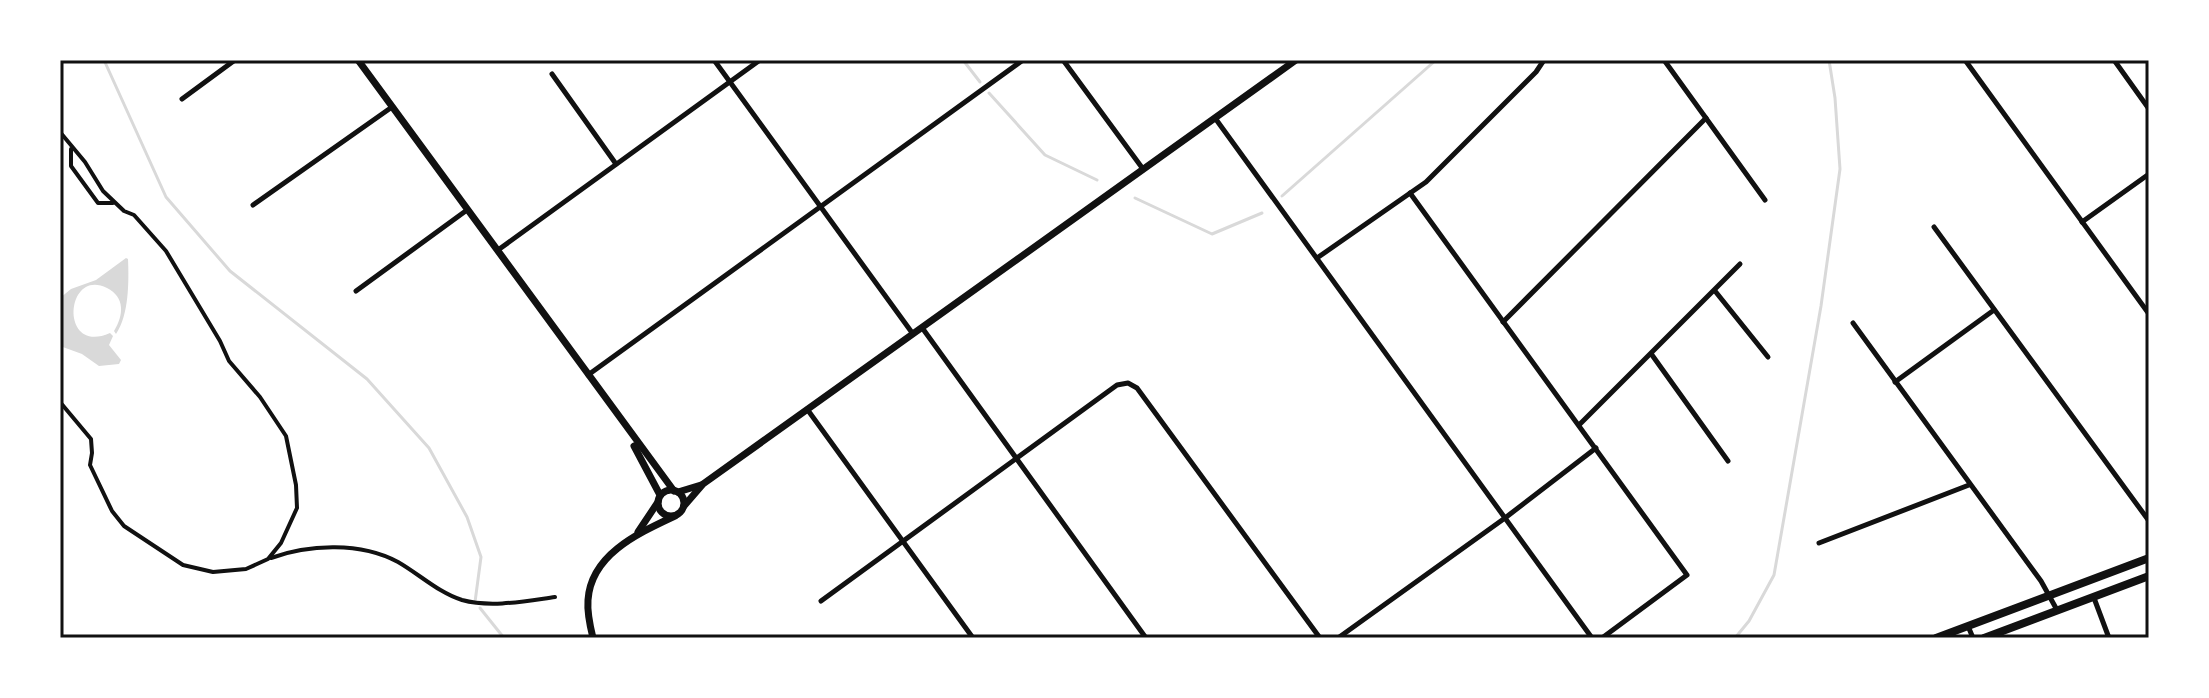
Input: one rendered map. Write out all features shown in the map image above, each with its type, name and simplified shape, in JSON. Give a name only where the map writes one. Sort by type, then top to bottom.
[{"type":"main road","points":[[358,60],[684,506]]},
{"type":"main road","points":[[593,638],[588,601],[593,576],[605,560],[637,534],[675,516],[703,484],[1296,60]]},
{"type":"main road","points":[[624,426],[659,499],[663,514],[675,516]]},
{"type":"main road","points":[[637,534],[659,499],[703,484]]},
{"type":"main road","points":[[1936,638],[2149,558]]},
{"type":"main road","points":[[1984,638],[2149,576]]},
{"type":"street","points":[[182,99],[235,60]]},
{"type":"street","points":[[714,60],[914,335]]},
{"type":"street","points":[[497,250],[760,60]]},
{"type":"street","points":[[587,375],[1023,60]]},
{"type":"street","points":[[1063,60],[1143,169]]},
{"type":"street","points":[[1317,258],[1426,182],[1536,72],[1544,60]]},
{"type":"street","points":[[1664,60],[1765,200]]},
{"type":"street","points":[[1965,60],[2149,314]]},
{"type":"street","points":[[2114,60],[2149,109]]},
{"type":"street","points":[[552,74],[616,164]]},
{"type":"street","points":[[253,205],[392,107]]},
{"type":"street","points":[[1215,117],[1592,638]]},
{"type":"street","points":[[1503,322],[1706,118]]},
{"type":"street","points":[[60,132],[113,203],[134,215],[166,251],[229,361],[260,397],[286,436],[296,485],[297,508],[281,543],[268,559]]},
{"type":"street","points":[[71,147],[71,166],[98,203],[113,203]]},
{"type":"street","points":[[2082,222],[2149,174]]},
{"type":"street","points":[[1410,193],[1687,575],[1602,638]]},
{"type":"street","points":[[356,291],[467,210]]},
{"type":"street","points":[[1934,227],[2149,521]]},
{"type":"street","points":[[1579,425],[1740,264]]},
{"type":"street","points":[[1715,291],[1768,357]]},
{"type":"street","points":[[1895,382],[1994,310]]},
{"type":"street","points":[[1853,323],[2051,597],[2057,610]]},
{"type":"street","points":[[923,329],[1146,638]]},
{"type":"street","points":[[1652,355],[1728,461]]},
{"type":"street","points":[[821,601],[1117,385],[1128,383],[1137,388],[1320,638]]},
{"type":"street","points":[[60,402],[91,439],[90,465],[112,511],[124,526],[183,565],[213,572],[246,569],[268,559],[308,548],[358,550],[395,560],[443,591],[472,602],[555,597]]},
{"type":"street","points":[[807,409],[973,638]]},
{"type":"street","points":[[1338,638],[1505,518],[1596,448]]},
{"type":"street","points":[[1819,543],[1969,485]]},
{"type":"street","points":[[2093,597],[2109,638]]},
{"type":"street","points":[[1968,626],[1973,638]]},
{"type":"shaded area","points":[[126,258],[127,298],[124,318],[116,334],[114,331],[121,307],[113,292],[93,285],[83,289],[76,299],[76,323],[82,333],[94,337],[110,333],[113,336],[109,345],[121,360],[119,364],[99,366],[82,354],[60,346],[60,298],[71,289],[96,280]]},
{"type":"waterway","points":[[104,60],[166,197],[230,271],[367,379],[429,448],[467,517],[481,557],[475,602]]},
{"type":"waterway","points":[[963,60],[980,82]]},
{"type":"waterway","points":[[1282,196],[1436,60]]},
{"type":"waterway","points":[[1735,638],[1749,621],[1774,575],[1821,306],[1840,169],[1829,60]]},
{"type":"waterway","points":[[989,93],[1045,155],[1097,180]]},
{"type":"waterway","points":[[1135,198],[1212,234],[1262,213]]},
{"type":"waterway","points":[[480,608],[504,638]]}]
